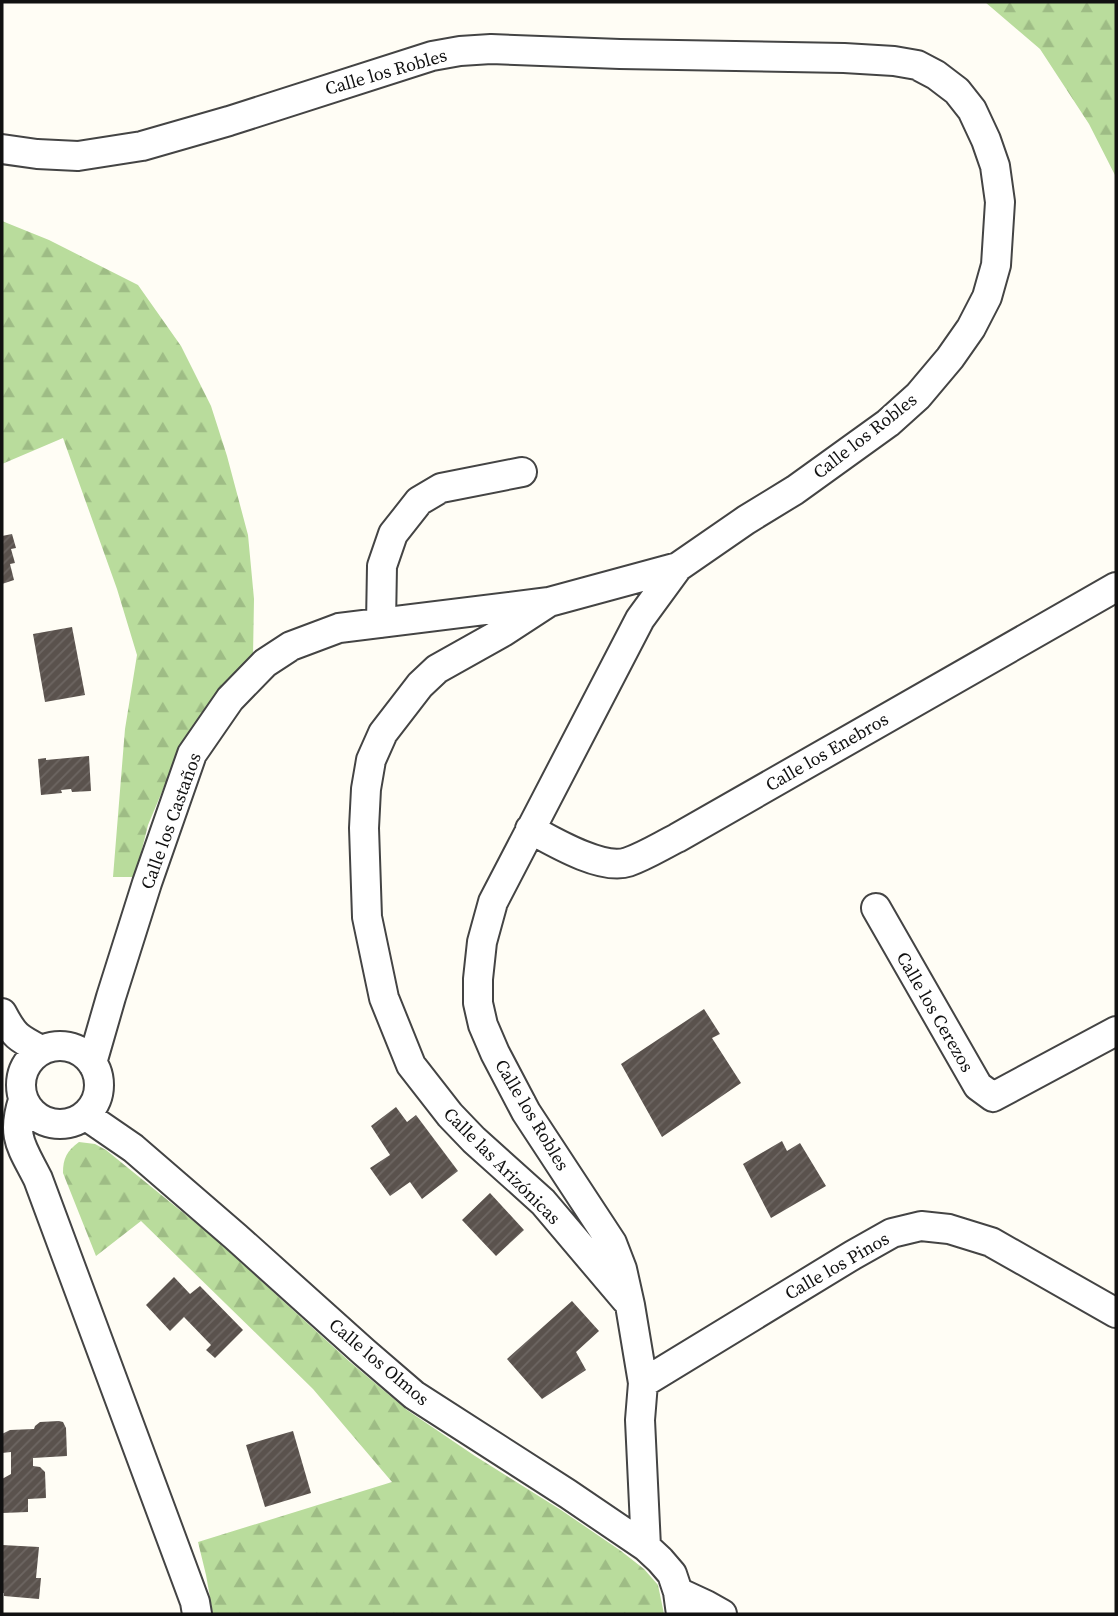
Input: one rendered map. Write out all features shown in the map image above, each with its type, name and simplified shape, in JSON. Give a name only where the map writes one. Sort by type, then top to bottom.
[{"type":"street","name":"Calle los Robles","points":[[2,149],[78,156],[142,146],[420,60],[460,51],[491,49],[844,58],[916,65],[936,75],[957,91],[972,110],[986,140],[995,166],[1000,202],[996,265],[987,297],[971,328],[918,396],[888,423],[795,490],[678,567],[640,619],[493,902],[486,925],[478,979],[478,1003],[483,1025],[526,1112],[612,1243],[622,1269],[643,1383],[640,1420],[646,1547]]},
{"type":"street","points":[[381,623],[382,566],[393,534],[419,501],[441,488],[522,472]]},
{"type":"street","name":"Calle los Castaños","points":[[88,1063],[88,1030],[111,998],[192,754],[230,699],[265,663],[290,646],[338,628],[549,602],[678,567]]},
{"type":"street","name":"Calle los Enebros","points":[[530,829],[566,849],[602,862],[625,863],[677,838],[1116,587]]},
{"type":"street","name":"Calle las Arizónicas","points":[[549,602],[503,632],[437,669],[419,685],[383,733],[370,760],[366,789],[364,828],[367,916],[384,998],[411,1065],[450,1115],[542,1202],[630,1305]]},
{"type":"street","name":"Calle los Cerezos","points":[[876,908],[978,1086],[993,1097],[1116,1031]]},
{"type":"street","points":[[2,1013],[18,1038],[41,1050]]},
{"type":"street","points":[[12,1082],[30,1058],[41,1050],[57,1045],[88,1063],[98,1094],[93,1105],[50,1137],[38,1179]]},
{"type":"street","name":"Calle los Olmos","points":[[88,1063],[134,1148]]},
{"type":"street","points":[[12,1082],[32,1114],[46,1122],[73,1120]]},
{"type":"street","points":[[12,1082],[19,1113],[16,1130],[38,1179],[195,1602],[197,1614]]},
{"type":"street","name":"Calle los Olmos","points":[[73,1120],[134,1148],[414,1395],[646,1547],[672,1574],[679,1603]]},
{"type":"street","name":"Calle los Pinos","points":[[643,1383],[853,1255],[892,1233],[921,1226],[949,1228],[991,1242],[1116,1313]]},
{"type":"street","points":[[679,1603],[706,1605],[722,1614]]},
{"type":"green space","points":[[985,2],[1116,2],[1116,177],[1089,124],[1040,49]]},
{"type":"green space","points":[[2,221],[49,240],[138,285],[181,346],[211,406],[248,535],[254,599],[253,656],[196,727],[169,775],[148,825],[135,877],[113,877],[125,729],[137,655],[117,589],[63,438],[2,464]]},
{"type":"green space","points":[[79,1142],[95,1144],[106,1150],[213,1237],[350,1362],[407,1410],[561,1510],[644,1569],[658,1585],[664,1614],[213,1614],[198,1542],[392,1482],[313,1389],[141,1221],[96,1256],[63,1173],[67,1155]]},
{"type":"building","points":[[12,534],[16,548],[11,549],[15,563],[10,564],[14,580],[2,584],[2,536]]},
{"type":"building","points":[[72,627],[85,695],[45,702],[33,634]]},
{"type":"building","points":[[89,756],[91,791],[72,792],[71,789],[61,790],[62,793],[41,795],[38,759]]},
{"type":"building","points":[[704,1009],[720,1034],[712,1038],[741,1083],[662,1137],[621,1064]]},
{"type":"building","points":[[396,1107],[407,1122],[416,1115],[458,1171],[422,1199],[410,1182],[390,1196],[370,1168],[390,1155],[371,1126]]},
{"type":"building","points":[[782,1141],[787,1151],[800,1143],[826,1186],[771,1218],[743,1164]]},
{"type":"building","points":[[490,1193],[524,1230],[496,1256],[462,1220]]},
{"type":"building","points":[[174,1277],[190,1294],[200,1286],[243,1330],[215,1358],[206,1350],[211,1345],[184,1317],[170,1331],[146,1305]]},
{"type":"building","points":[[572,1301],[599,1331],[576,1352],[586,1370],[542,1399],[507,1359]]},
{"type":"building","points":[[40,1422],[63,1422],[66,1428],[67,1456],[33,1458],[33,1466],[40,1467],[45,1472],[46,1498],[28,1499],[28,1512],[2,1513],[2,1479],[11,1474],[11,1452],[2,1453],[2,1434],[10,1430],[34,1429]]},
{"type":"building","points":[[293,1431],[311,1493],[265,1507],[246,1445]]},
{"type":"building","points":[[2,1545],[39,1547],[36,1578],[41,1578],[39,1599],[4,1596]]}]
